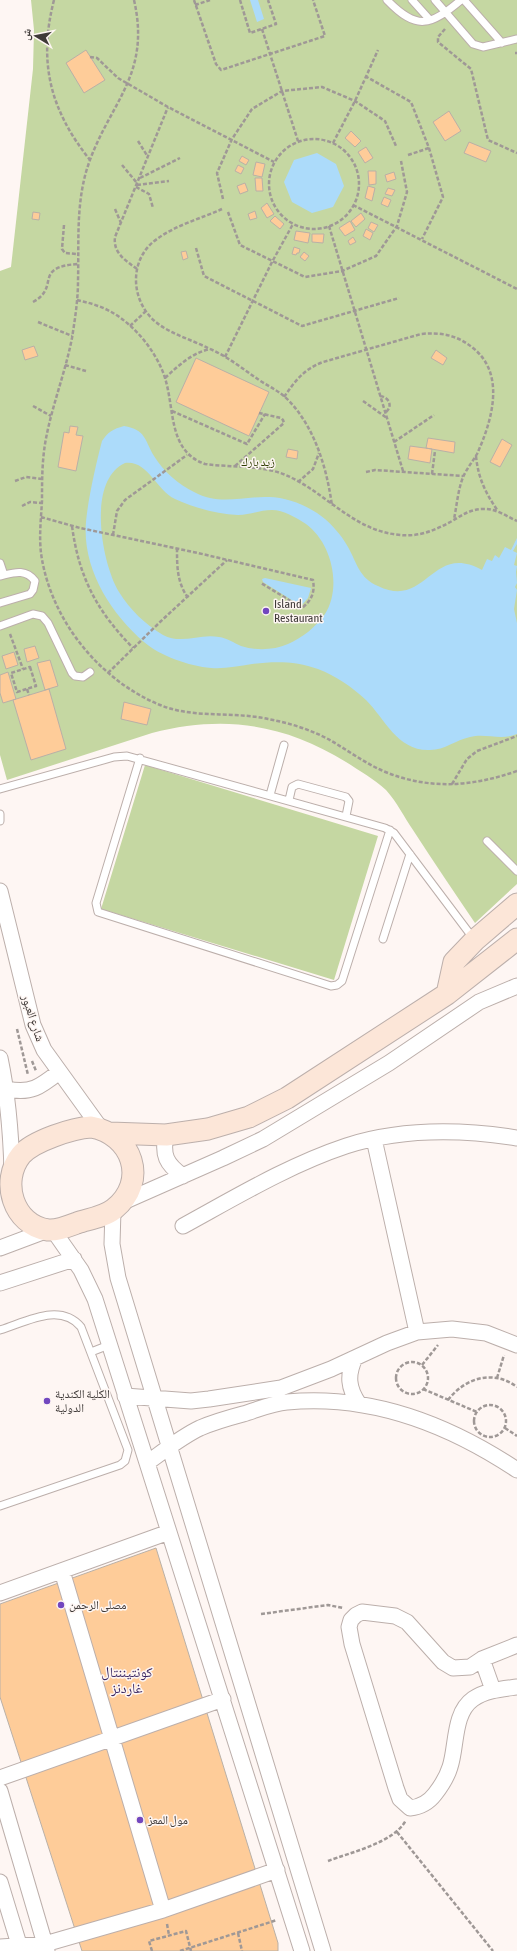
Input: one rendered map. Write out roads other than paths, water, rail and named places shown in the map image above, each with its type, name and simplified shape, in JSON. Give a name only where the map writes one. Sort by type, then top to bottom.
[{"type":"street","name":"شارع العبور","points":[[0,891],[33,1025],[44,1050],[59,1072],[105,1131]]},
{"type":"street","points":[[447,994],[454,962],[475,940],[517,904]]},
{"type":"street","points":[[7,1182],[16,1162],[29,1148],[81,1128],[166,1135],[208,1129],[249,1117],[287,1098],[447,994],[517,939]]},
{"type":"street","points":[[0,1248],[51,1230],[104,1215],[117,1207],[223,1158],[301,1117],[389,1063],[479,1002],[517,986]]},
{"type":"street","points":[[0,1058],[7,1089],[7,1182],[11,1197],[18,1211],[32,1224],[51,1230],[74,1258],[95,1299],[302,1951]]},
{"type":"street","points":[[7,1089],[20,1092],[33,1090],[59,1072]]},
{"type":"street","points":[[105,1131],[125,1147],[132,1166],[131,1186],[117,1207],[112,1244],[114,1261],[323,1951]]},
{"type":"street","points":[[183,1226],[297,1166],[334,1150],[374,1139],[412,1133],[450,1131],[488,1133],[517,1138]]},
{"type":"street","points":[[166,1135],[164,1147],[166,1159],[173,1169],[183,1176]]},
{"type":"street","points":[[374,1139],[417,1332]]},
{"type":"street","points":[[0,1283],[74,1258]]},
{"type":"street","points":[[147,1463],[189,1434],[283,1395],[318,1374],[417,1332],[447,1329],[486,1333],[511,1342]]},
{"type":"street","points":[[355,1358],[350,1369],[349,1382],[352,1394],[359,1404]]},
{"type":"street","points":[[126,1396],[155,1397],[191,1401],[283,1395],[310,1401],[359,1404],[406,1415],[458,1434],[517,1470]]},
{"type":"street","points":[[0,1593],[168,1532]]},
{"type":"street","points":[[62,1571],[163,1910]]},
{"type":"street","points":[[517,1645],[482,1659],[470,1668],[453,1668],[443,1662],[407,1622],[395,1616],[362,1612],[356,1615],[349,1627],[352,1644],[396,1788],[400,1799],[410,1808],[418,1808],[424,1804],[443,1784],[450,1769],[460,1716],[465,1706],[473,1699],[493,1690],[517,1687]]},
{"type":"street","points":[[482,1659],[493,1690]]},
{"type":"street","points":[[0,1778],[223,1699]]},
{"type":"street","points":[[0,1791],[46,1948]]},
{"type":"street","points":[[0,1947],[46,1948],[163,1910],[276,1870]]},
{"type":"street","points":[[0,1882],[20,1948]]},
{"type":"lane","points":[[387,0],[402,15],[408,18],[423,21],[430,20],[446,12],[461,0]]},
{"type":"lane","points":[[412,0],[430,20]]},
{"type":"lane","points":[[435,0],[470,41],[478,46],[502,43],[517,39]]},
{"type":"lane","points":[[464,0],[502,43]]},
{"type":"lane","points":[[0,563],[2,575],[18,572],[28,573],[34,580],[34,585],[30,594],[0,603]]},
{"type":"lane","points":[[3,625],[33,614],[42,616],[48,623],[72,673],[75,676],[83,677],[90,672]]},
{"type":"lane","points":[[270,795],[284,744]]},
{"type":"lane","points":[[0,789],[114,757],[127,756],[140,758],[346,816],[390,830],[394,833],[475,940]]},
{"type":"lane","points":[[140,758],[96,903],[98,912],[331,986],[337,985],[342,981],[390,830]]},
{"type":"lane","points":[[289,800],[292,787],[298,784],[346,797],[349,801],[346,816]]},
{"type":"lane","points":[[0,814],[0,821]]},
{"type":"lane","points":[[487,841],[517,871]]},
{"type":"lane","points":[[383,939],[410,854]]},
{"type":"lane","points":[[0,1330],[50,1314],[66,1315],[74,1319],[81,1327],[128,1450],[125,1462],[120,1465],[0,1506]]},
{"type":"lane","points":[[91,1352],[109,1345]]},
{"type":"water","points":[[250,0],[258,0],[264,19],[257,22]]},
{"type":"water","points":[[317,153],[336,164],[344,186],[333,207],[312,213],[292,202],[284,182],[294,160]]},
{"type":"water","points":[[124,426],[137,430],[141,433],[158,462],[172,477],[183,486],[194,492],[213,499],[259,497],[281,498],[300,504],[317,513],[334,528],[345,542],[359,570],[367,579],[378,586],[394,591],[408,590],[440,569],[451,564],[465,564],[482,570],[487,559],[492,561],[495,555],[499,558],[505,547],[511,550],[517,538],[517,544],[513,551],[517,553],[514,565],[517,566],[517,583],[515,587],[517,590],[514,609],[517,623],[517,734],[505,737],[476,736],[465,738],[439,749],[417,749],[408,745],[392,732],[366,700],[344,682],[318,669],[302,664],[277,662],[221,668],[202,667],[175,660],[158,652],[144,642],[120,617],[101,588],[94,573],[86,539],[88,503],[102,441],[106,435]],"holes":[[[125,463],[133,463],[146,471],[168,495],[190,505],[214,512],[238,515],[276,510],[290,515],[306,524],[315,532],[322,542],[332,566],[333,591],[330,603],[321,619],[308,632],[293,642],[277,648],[265,649],[247,648],[225,638],[212,636],[184,639],[170,638],[150,626],[133,611],[123,599],[107,563],[103,544],[101,504],[105,487],[113,473]]]},
{"type":"water","points":[[265,578],[311,588],[308,598],[301,606],[263,582],[262,579]]},
{"type":"place","name":"Island Restaurant","points":[[266,611]]},
{"type":"place","name":"الكلية الكندية الدولية","points":[[47,1401]]},
{"type":"place","name":"مصلى الرحمن","points":[[61,1605]]},
{"type":"place","name":"مول المعز","points":[[140,1820]]},
{"type":"district","name":"كونتيننتال غاردنز","points":[[127,1680]]},
{"type":"park label","name":"زيد بارك","points":[[258,462]]}]
